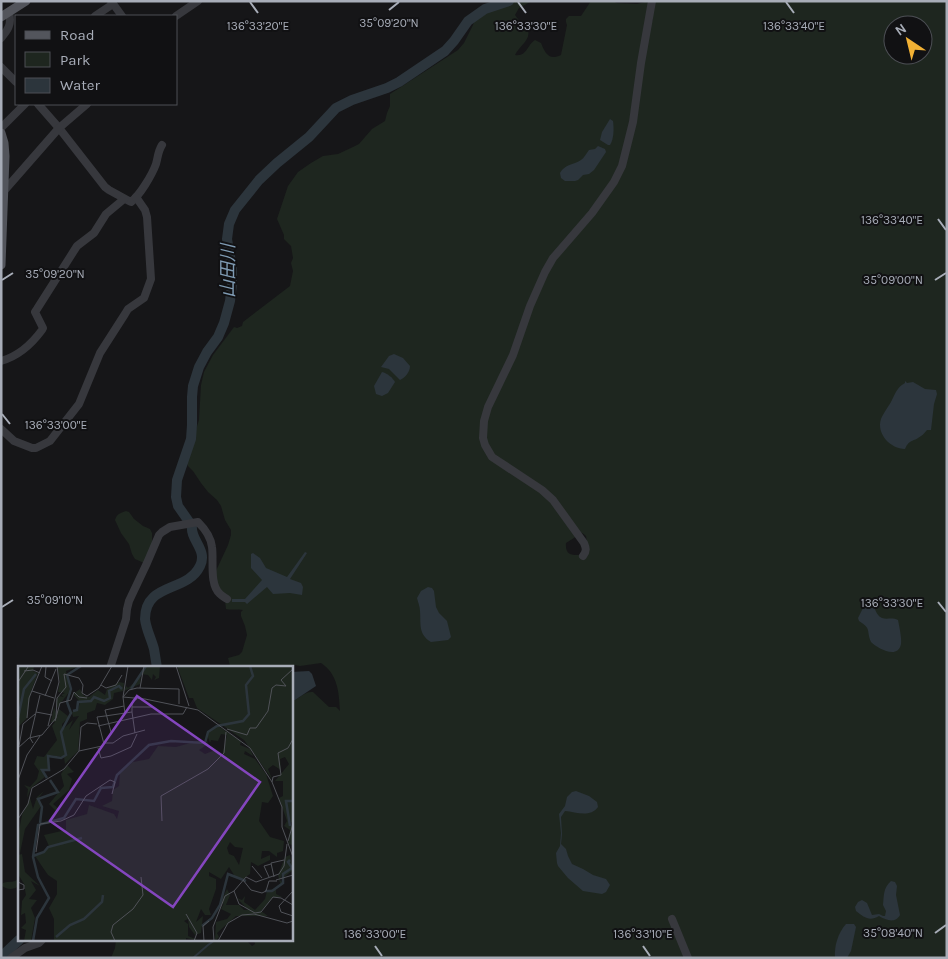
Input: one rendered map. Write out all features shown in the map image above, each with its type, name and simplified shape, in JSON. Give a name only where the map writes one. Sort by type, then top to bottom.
[{"type":"main road","points":[[5,15],[26,1]]},
{"type":"main road","points":[[1,133],[4,148],[1,265]]},
{"type":"street","points":[[177,15],[198,1]]},
{"type":"street","points":[[583,556],[586,549],[584,543],[554,500],[492,457],[488,452],[483,438],[484,421],[488,407],[513,355],[544,272],[553,258],[592,213],[614,182],[622,166],[632,122],[652,1]]},
{"type":"street","points":[[96,15],[112,3],[121,15]]},
{"type":"street","points":[[1,38],[9,27],[10,20],[5,15]]},
{"type":"street","points":[[1,66],[15,77]]},
{"type":"street","points":[[1,128],[24,105]]},
{"type":"street","points":[[39,105],[104,186],[131,202],[136,198],[154,168],[162,145]]},
{"type":"street","points":[[2,193],[59,128],[86,105]]},
{"type":"street","points":[[3,171],[11,183]]},
{"type":"street","points":[[1,429],[14,441],[32,448],[50,441],[79,404],[100,353],[128,309],[144,298],[151,279],[147,217],[145,210],[136,198]]},
{"type":"street","points":[[1,361],[28,347],[44,328],[36,312],[37,309],[77,246],[94,233],[106,214],[124,199]]},
{"type":"street","points":[[111,666],[126,619],[129,601],[159,535],[166,528],[198,522],[204,528],[213,548],[215,585],[220,594],[227,599]]},
{"type":"street","points":[[672,919],[687,956]]},
{"type":"street","points":[[11,958],[25,948],[40,942]]},
{"type":"green space","points":[[532,1],[519,8],[515,15],[526,26],[528,37],[515,55],[522,54],[535,40],[541,43],[548,55],[553,57],[561,55],[567,25],[566,19],[569,16],[581,16],[591,1],[650,3],[639,62],[633,110],[636,107],[648,32],[653,19],[653,1],[947,1],[947,958],[111,958],[116,942],[248,942],[252,946],[254,942],[292,942],[292,701],[313,692],[329,707],[336,707],[340,711],[336,684],[327,667],[321,663],[295,665],[292,668],[292,666],[230,666],[228,658],[239,655],[242,652],[247,635],[241,616],[243,610],[226,609],[226,597],[216,585],[215,573],[228,545],[231,530],[225,520],[221,506],[201,483],[186,461],[199,420],[201,385],[204,372],[213,355],[234,327],[242,326],[243,322],[290,286],[293,271],[291,246],[284,239],[277,219],[288,186],[298,172],[323,156],[338,154],[359,144],[372,129],[385,121],[390,106],[390,94],[458,50],[464,43],[473,25],[474,22],[471,18],[473,15],[499,2]],"holes":[[[626,153],[621,170],[613,186],[546,272],[532,302],[518,346],[494,397],[486,423],[487,442],[489,449],[495,457],[550,496],[577,530],[586,536],[588,548],[587,554],[583,557],[568,553],[566,543],[577,536],[553,502],[491,458],[482,439],[481,426],[484,412],[514,349],[532,295],[543,271],[608,189]]]},
{"type":"green space","points":[[126,511],[143,526],[150,529],[152,533],[152,548],[144,563],[135,559],[129,544],[115,520],[119,514]]},
{"type":"green space","points":[[18,877],[18,886],[15,888],[10,889],[2,886],[3,883],[17,880]]},
{"type":"water","points":[[610,119],[613,121],[613,133],[611,143],[608,145],[600,140],[602,132]]},
{"type":"water","points":[[598,146],[605,149],[606,152],[594,170],[575,181],[565,181],[561,178],[560,173],[564,168],[581,160],[589,150],[595,149]]},
{"type":"water","points":[[394,354],[403,358],[410,366],[407,374],[400,380],[389,369],[381,367],[389,356]]},
{"type":"water","points":[[382,372],[390,376],[395,382],[388,393],[382,396],[376,394],[374,386]]},
{"type":"water","points":[[905,381],[907,383],[913,382],[925,389],[936,390],[937,394],[931,430],[927,430],[910,442],[905,449],[895,446],[886,440],[880,425],[881,419],[896,391]]},
{"type":"water","points":[[305,552],[307,553],[290,579],[301,583],[303,587],[302,595],[290,593],[273,594],[267,587],[247,604],[245,602],[232,602],[232,599],[245,599],[262,580],[251,568],[251,554],[253,553],[260,558],[266,568],[287,577]]},
{"type":"water","points":[[428,587],[434,591],[436,607],[447,621],[451,637],[448,640],[431,642],[422,632],[417,598],[421,591]]},
{"type":"water","points":[[869,602],[880,617],[898,620],[901,644],[896,651],[887,651],[871,642],[867,628],[859,621],[858,618],[864,606]]},
{"type":"water","points":[[309,671],[316,686],[292,701],[292,672]]},
{"type":"water","points":[[576,791],[589,796],[597,802],[598,807],[587,813],[565,811],[561,817],[562,834],[561,844],[566,849],[572,864],[593,875],[606,879],[610,885],[606,892],[602,894],[583,891],[568,878],[557,863],[556,853],[560,846],[561,833],[559,814],[565,806],[567,797]]},
{"type":"water","points":[[891,881],[895,882],[897,886],[896,895],[900,915],[896,920],[887,920],[879,916],[869,919],[856,911],[855,907],[862,900],[867,903],[872,915],[879,914],[885,916],[886,911],[883,905],[884,892]]},
{"type":"water","points":[[846,924],[854,924],[856,927],[851,951],[847,958],[835,958],[837,940]]},
{"type":"waterway","name":"山田川","points":[[157,666],[145,619],[147,607],[159,593],[194,575],[202,560],[192,526],[178,506],[176,497],[177,480],[191,439],[193,386],[199,367],[218,337],[230,301],[232,268],[227,239],[229,224],[235,210],[259,180],[309,137],[336,108],[399,82],[445,51],[468,21],[485,9],[509,1]]},
{"type":"waterway","name":"山田川","points":[[1,957],[18,941]]},
{"type":"waterway","points":[[193,958],[212,942]]}]
